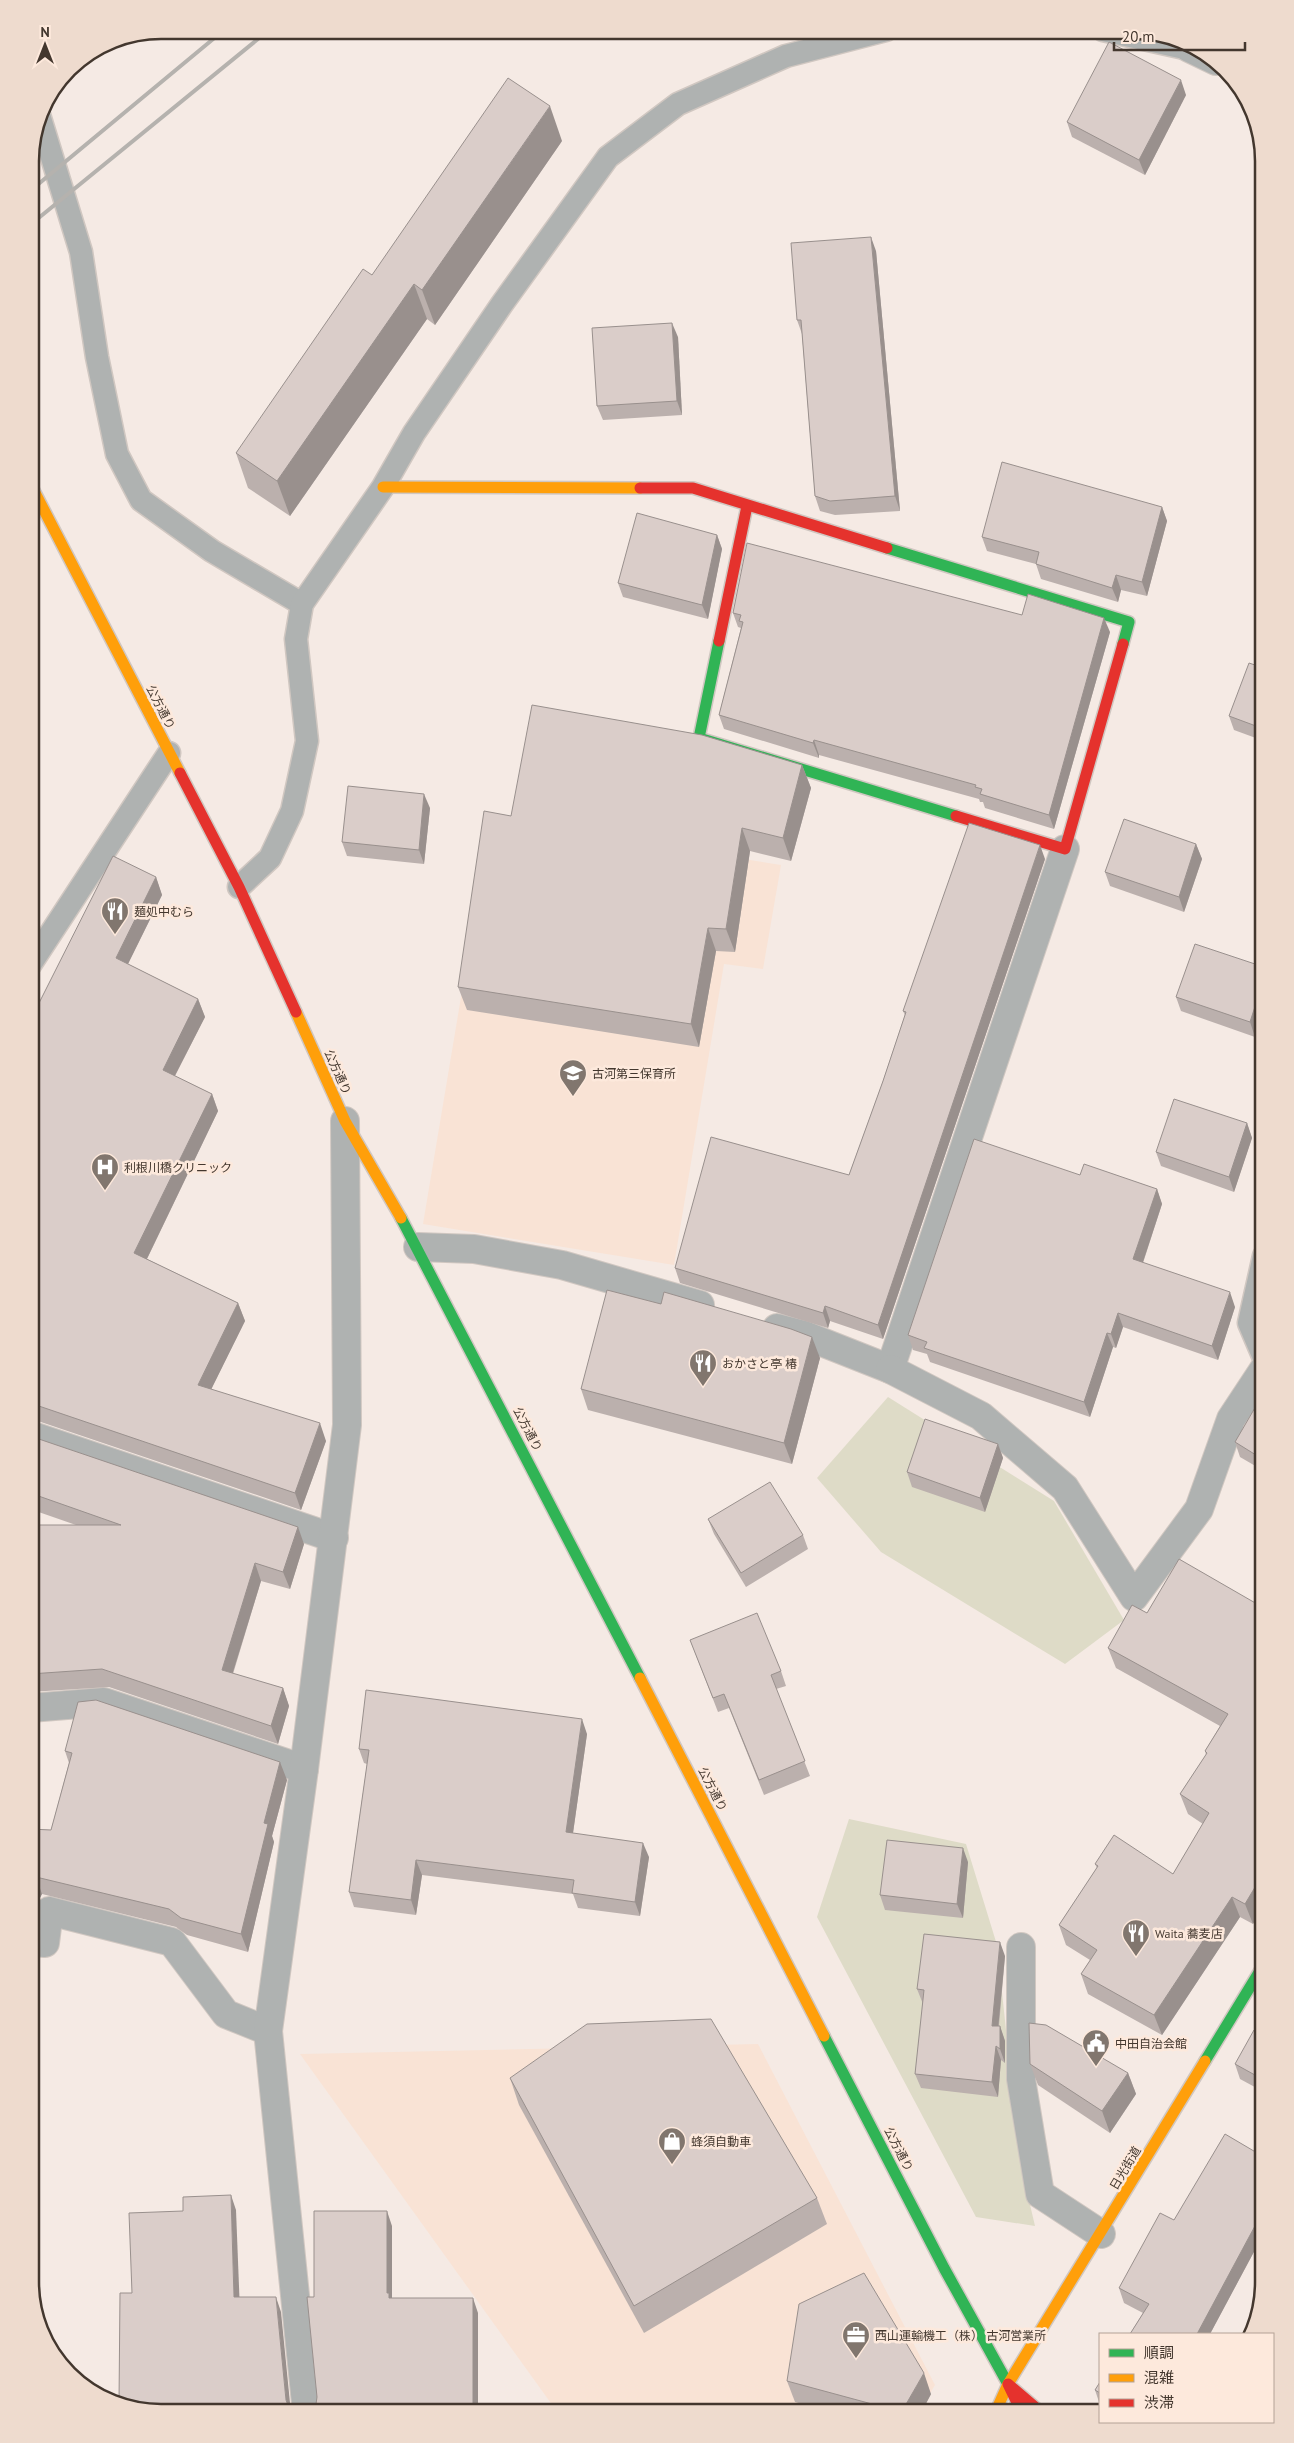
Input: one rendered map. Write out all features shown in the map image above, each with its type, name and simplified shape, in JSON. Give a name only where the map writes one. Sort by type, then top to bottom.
[{"type":"street","points":[[384,487],[693,488],[1129,622],[1065,849],[890,1369]]},
{"type":"street","name":"公方通り","points":[[39,500],[239,887],[344,1121],[418,1246],[944,2268],[1008,2384]]},
{"type":"street","points":[[747,506],[699,738],[1065,849]]},
{"type":"street","points":[[306,2404],[268,2031],[304,1769],[347,1425],[344,1121]]},
{"type":"street","points":[[418,1246],[474,1249],[562,1265],[720,1311]]},
{"type":"street","points":[[757,1322],[804,1335],[890,1369],[981,1416],[1065,1488],[1134,1598],[1200,1509],[1231,1419],[1255,1383]]},
{"type":"street","points":[[39,1437],[334,1538]]},
{"type":"street","points":[[39,1707],[104,1702],[304,1769]]},
{"type":"street","points":[[39,1943],[45,1943],[49,1911],[172,1942],[226,2014],[268,2031]]},
{"type":"street","points":[[1021,1947],[1020,2079],[1040,2194],[1101,2234]]},
{"type":"street","name":"日光街道","points":[[999,2404],[1008,2384],[1255,1979]]},
{"type":"street","points":[[1008,2384],[1018,2404]]},
{"type":"street","points":[[1008,2384],[1031,2404]]},
{"type":"lane","points":[[239,887],[270,858],[292,811],[307,741],[296,639],[302,604],[384,487],[414,433],[502,304],[608,157],[678,104],[786,56],[851,39]]},
{"type":"lane","points":[[43,129],[81,252],[97,357],[117,454],[141,500],[212,551],[302,604]]},
{"type":"lane","points":[[39,951],[169,753]]},
{"type":"lane","points":[[1255,1296],[1249,1323],[1255,1337]]},
{"type":"shaded area","name":"古河第三保育所","points":[[491,818],[781,865],[763,969],[724,964],[674,1265],[423,1224]]},
{"type":"shaded area","points":[[888,1397],[1054,1501],[1124,1620],[1065,1664],[881,1552],[817,1478]]},
{"type":"shaded area","points":[[849,1819],[966,1844],[997,1945],[1020,2162],[1035,2226],[976,2217],[817,1917]]},
{"type":"shaded area","points":[[758,2044],[935,2385],[923,2404],[552,2404],[300,2054]]},
{"type":"building","points":[[1109,42],[1181,80],[1139,160],[1067,122]]},
{"type":"building","points":[[508,78],[550,106],[422,290],[414,284],[277,481],[236,453],[363,269],[372,275]]},
{"type":"building","points":[[871,237],[895,496],[830,501],[815,496],[801,320],[797,320],[791,243]]},
{"type":"building","points":[[672,323],[677,401],[597,406],[592,328]]},
{"type":"building","points":[[1002,462],[1162,507],[1142,582],[1116,575],[1112,588],[1036,564],[1039,552],[982,537]]},
{"type":"building","points":[[637,513],[717,535],[702,605],[618,583]]},
{"type":"building","points":[[747,543],[1022,615],[1028,594],[1104,618],[1049,815],[980,794],[982,789],[975,787],[976,785],[814,740],[813,743],[719,715],[743,622],[739,621],[741,615],[733,613]]},
{"type":"building","points":[[1249,663],[1255,665],[1255,726],[1229,716]]},
{"type":"building","points":[[532,705],[702,735],[802,765],[783,838],[742,828],[726,929],[708,928],[691,1024],[458,987],[484,811],[511,816]]},
{"type":"building","points":[[348,786],[424,794],[419,850],[342,842]]},
{"type":"building","points":[[1124,819],[1196,844],[1179,897],[1105,872]]},
{"type":"building","points":[[969,823],[1040,845],[878,1325],[825,1306],[823,1313],[675,1268],[711,1137],[849,1175],[883,1081],[906,1012],[903,1011]]},
{"type":"building","points":[[113,856],[156,877],[116,958],[198,999],[163,1070],[212,1094],[134,1253],[238,1303],[198,1385],[320,1423],[295,1493],[39,1406],[39,1003]]},
{"type":"building","points":[[1195,944],[1255,964],[1255,1007],[1250,1022],[1176,997]]},
{"type":"building","points":[[1174,1099],[1247,1123],[1229,1177],[1156,1152]]},
{"type":"building","points":[[974,1139],[1080,1175],[1084,1164],[1157,1189],[1133,1259],[1230,1292],[1212,1346],[1118,1313],[1111,1334],[1107,1333],[1084,1402],[924,1348],[927,1342],[908,1335]]},
{"type":"building","name":"おかさと亭 椿","points":[[607,1290],[661,1304],[664,1292],[791,1329],[812,1337],[784,1443],[581,1389]]},
{"type":"building","points":[[1255,1408],[1255,1454],[1235,1442]]},
{"type":"building","points":[[925,1419],[998,1444],[980,1498],[907,1472]]},
{"type":"building","points":[[39,1439],[298,1527],[283,1572],[255,1563],[222,1670],[283,1688],[271,1726],[102,1669],[39,1673],[39,1525],[121,1525],[39,1496]]},
{"type":"building","points":[[770,1482],[803,1535],[741,1573],[708,1519]]},
{"type":"building","points":[[1179,1559],[1255,1603],[1255,1887],[1245,1904],[1232,1897],[1154,2015],[1081,1974],[1097,1950],[1059,1925],[1098,1866],[1095,1864],[1114,1835],[1173,1874],[1209,1813],[1180,1794],[1207,1753],[1205,1751],[1228,1714],[1108,1648],[1132,1605],[1147,1613]]},
{"type":"building","points":[[757,1613],[781,1671],[771,1675],[805,1761],[759,1780],[724,1694],[713,1698],[690,1640]]},
{"type":"building","points":[[366,1690],[582,1719],[566,1832],[643,1843],[635,1902],[572,1893],[574,1880],[416,1860],[411,1900],[349,1892],[369,1750],[359,1749]]},
{"type":"building","points":[[96,1700],[280,1762],[264,1823],[268,1824],[241,1934],[181,1918],[169,1909],[39,1878],[39,1829],[51,1830],[72,1753],[65,1751],[78,1702]]},
{"type":"building","points":[[887,1840],[963,1848],[957,1904],[880,1895]]},
{"type":"building","points":[[924,1934],[1000,1942],[992,2026],[1000,2026],[1000,2049],[996,2046],[992,2082],[915,2074],[924,1990],[917,1989]]},
{"type":"building","name":"蜂須自動車","points":[[711,2019],[817,2198],[634,2306],[510,2078],[587,2024]]},
{"type":"building","points":[[1029,2023],[1046,2025],[1128,2073],[1102,2111],[1030,2064]]},
{"type":"building","points":[[1254,2030],[1255,2030],[1255,2075],[1235,2064]]},
{"type":"building","points":[[1225,2134],[1255,2152],[1255,2226],[1198,2333],[1131,2333],[1149,2304],[1119,2288],[1160,2213],[1174,2220]]},
{"type":"building","points":[[231,2195],[234,2297],[276,2297],[288,2404],[152,2404],[119,2397],[120,2293],[132,2293],[129,2213],[183,2211],[183,2197]]},
{"type":"building","points":[[314,2211],[387,2211],[387,2293],[389,2293],[389,2298],[473,2298],[473,2404],[316,2404],[317,2397],[307,2297],[314,2297]]},
{"type":"building","name":"西山運輸機工（株） 古河営業所","points":[[864,2273],[924,2373],[906,2404],[872,2404],[787,2381],[799,2304]]},
{"type":"building","points":[[1099,2384],[1099,2392],[1095,2390]]},
{"type":"railway","points":[[39,184],[213,39]]},
{"type":"railway","points":[[39,218],[258,39]]},
{"type":"traffic: fast","points":[[887,548],[1129,622],[1123,644]]},
{"type":"traffic: fast","points":[[719,641],[699,738],[956,816]]},
{"type":"traffic: fast","points":[[401,1218],[640,1678]]},
{"type":"traffic: fast","points":[[1205,2061],[1255,1979]]},
{"type":"traffic: fast","points":[[824,2036],[944,2268],[1008,2384]]},
{"type":"traffic: slow","points":[[383,487],[640,488]]},
{"type":"traffic: slow","points":[[39,500],[180,773]]},
{"type":"traffic: slow","points":[[296,1012],[345,1121],[401,1218]]},
{"type":"traffic: slow","points":[[640,1678],[824,2036]]},
{"type":"traffic: slow","points":[[999,2404],[1008,2384],[1205,2061]]},
{"type":"traffic: jam","points":[[640,488],[693,488],[887,548]]},
{"type":"traffic: jam","points":[[719,641],[747,506]]},
{"type":"traffic: jam","points":[[956,816],[1065,849],[1123,644]]},
{"type":"traffic: jam","points":[[180,773],[239,887],[296,1012]]},
{"type":"traffic: jam","points":[[1018,2404],[1008,2384],[1031,2404]]},
{"type":"place","name":"麺処中むら","points":[[115,935]]},
{"type":"place","name":"古河第三保育所","points":[[573,1097]]},
{"type":"place","name":"利根川橋クリニック","points":[[105,1191]]},
{"type":"place","name":"おかさと亭 椿","points":[[703,1387]]},
{"type":"place","name":"Waita 蕎麦店","points":[[1136,1957]]},
{"type":"place","name":"中田自治会館","points":[[1096,2067]]},
{"type":"place","name":"蜂須自動車","points":[[672,2165]]},
{"type":"place","name":"西山運輸機工（株） 古河営業所","points":[[856,2359]]}]
